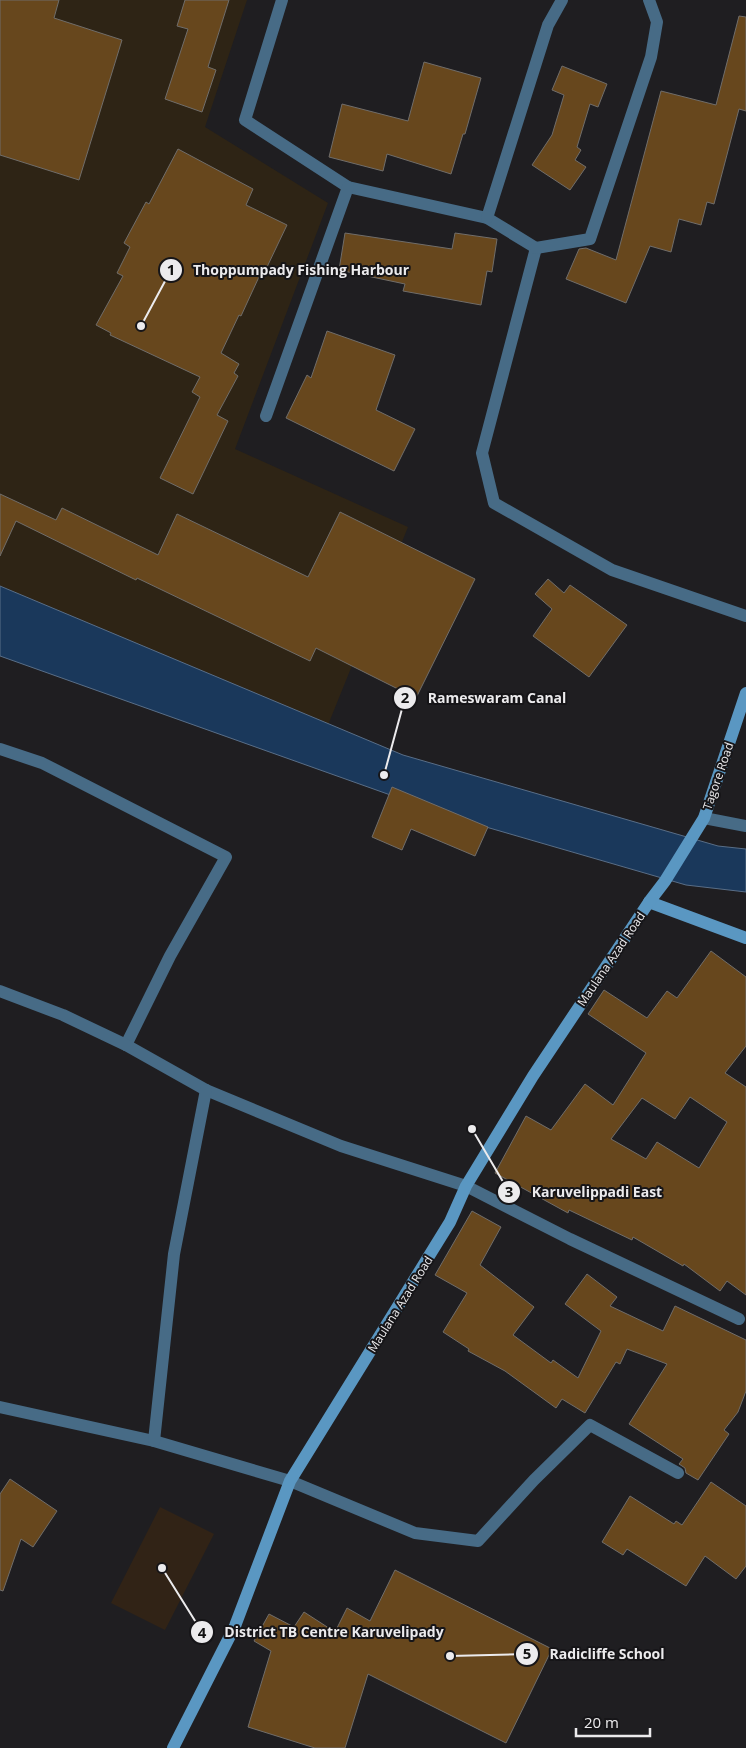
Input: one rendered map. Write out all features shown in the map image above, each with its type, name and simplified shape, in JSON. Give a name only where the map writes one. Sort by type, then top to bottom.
[{"type":"main road","name":"Tagore Road","points":[[665,881],[701,822],[746,693]]},
{"type":"main road","name":"Maulana Azad Road","points":[[173,1748],[235,1626],[290,1481],[450,1222],[466,1186],[533,1076],[665,881]]},
{"type":"main road","points":[[649,902],[746,938]]},
{"type":"street","points":[[282,0],[245,120],[348,187],[487,218],[536,248],[590,239],[651,58],[657,22],[650,0]]},
{"type":"street","points":[[487,218],[548,25],[562,0]]},
{"type":"street","points":[[266,416],[348,187]]},
{"type":"street","points":[[536,248],[482,453],[494,503],[612,570],[746,616]]},
{"type":"street","points":[[0,749],[42,763],[226,857],[170,956],[126,1045]]},
{"type":"street","points":[[701,822],[746,826]]},
{"type":"street","points":[[0,991],[63,1015],[126,1045],[206,1090],[341,1146],[466,1186],[570,1239],[739,1319]]},
{"type":"street","points":[[154,1441],[174,1254],[206,1090]]},
{"type":"street","points":[[0,1407],[154,1441],[290,1481],[415,1532],[478,1542],[534,1480],[590,1424],[678,1473]]},
{"type":"shaded area","points":[[0,0],[247,0],[205,127],[328,203],[235,449],[408,527],[328,725],[0,586]]},
{"type":"shaded area","points":[[160,1507],[214,1534],[165,1630],[111,1603]]},
{"type":"water","points":[[0,586],[403,755],[718,846],[746,849],[746,892],[686,885],[455,818],[0,656]]},
{"type":"building","points":[[0,0],[59,0],[54,18],[122,40],[79,180],[0,155]]},
{"type":"building","points":[[185,0],[229,0],[208,67],[216,70],[202,112],[165,99],[188,29],[177,26]]},
{"type":"building","points":[[739,16],[746,17],[746,111],[739,109],[714,204],[707,202],[701,225],[679,219],[671,252],[650,246],[626,303],[566,279],[579,249],[586,248],[616,260],[661,91],[716,105]]},
{"type":"building","points":[[424,62],[481,78],[451,174],[387,154],[383,171],[329,157],[342,104],[408,121]]},
{"type":"building","points":[[562,66],[607,84],[598,107],[590,104],[577,147],[581,150],[575,160],[586,167],[570,190],[532,165],[552,135],[564,95],[552,90]]},
{"type":"building","points":[[178,149],[253,189],[246,205],[287,225],[267,267],[264,266],[241,316],[239,315],[221,353],[239,364],[234,373],[238,376],[217,415],[228,421],[193,494],[160,478],[200,397],[192,392],[200,377],[110,335],[111,333],[96,325],[123,276],[117,273],[130,247],[124,243],[146,202],[149,204]]},
{"type":"building","points":[[345,233],[452,249],[455,233],[497,239],[492,272],[487,271],[481,305],[403,291],[405,284],[339,270]]},
{"type":"building","points":[[327,331],[395,355],[376,410],[415,429],[394,471],[286,418],[307,375],[311,378]]},
{"type":"building","points":[[0,494],[56,520],[62,508],[158,555],[177,514],[308,577],[340,512],[475,579],[416,698],[316,648],[310,661],[137,578],[136,580],[16,521],[0,556]]},
{"type":"building","points":[[548,579],[564,593],[570,585],[627,625],[589,677],[533,636],[552,609],[535,594]]},
{"type":"building","points":[[392,787],[488,827],[475,856],[411,829],[402,850],[372,837]]},
{"type":"building","points":[[711,951],[746,977],[746,1046],[725,1073],[746,1087],[746,1295],[727,1281],[720,1291],[684,1264],[683,1266],[633,1237],[632,1240],[569,1210],[568,1213],[495,1173],[526,1116],[551,1130],[585,1084],[613,1105],[646,1053],[588,1014],[604,990],[647,1018],[667,991],[677,998]],"holes":[[[690,1097],[727,1122],[699,1168],[657,1142],[646,1159],[611,1139],[642,1098],[675,1119]]]},
{"type":"building","points":[[472,1211],[501,1227],[480,1265],[534,1307],[513,1335],[551,1363],[553,1360],[578,1378],[601,1331],[565,1304],[587,1274],[617,1297],[610,1306],[663,1331],[675,1306],[746,1340],[746,1391],[738,1412],[724,1430],[729,1434],[698,1480],[686,1473],[685,1468],[679,1464],[683,1459],[629,1424],[667,1364],[627,1349],[620,1364],[616,1362],[585,1413],[562,1399],[556,1408],[505,1371],[468,1351],[469,1349],[443,1332],[467,1293],[435,1275]]},
{"type":"building","points":[[10,1479],[57,1511],[33,1547],[21,1539],[3,1591],[0,1590],[0,1494]]},
{"type":"building","points":[[711,1482],[746,1506],[746,1566],[736,1579],[705,1556],[686,1586],[627,1549],[623,1555],[602,1542],[630,1496],[674,1524],[676,1521],[682,1525]]},
{"type":"building","points":[[395,1570],[552,1649],[506,1743],[368,1674],[345,1748],[315,1748],[248,1727],[271,1651],[254,1641],[269,1614],[294,1627],[304,1612],[335,1632],[347,1608],[370,1621]]},
{"type":"place","name":"Thoppumpady Fishing Harbour","points":[[141,326]]},
{"type":"place","name":"Rameswaram Canal","points":[[384,775]]},
{"type":"place","name":"Karuvelippadi East","points":[[472,1129]]},
{"type":"place","name":"District TB Centre Karuvelipady","points":[[162,1568]]},
{"type":"place","name":"Radicliffe School","points":[[450,1656]]}]
